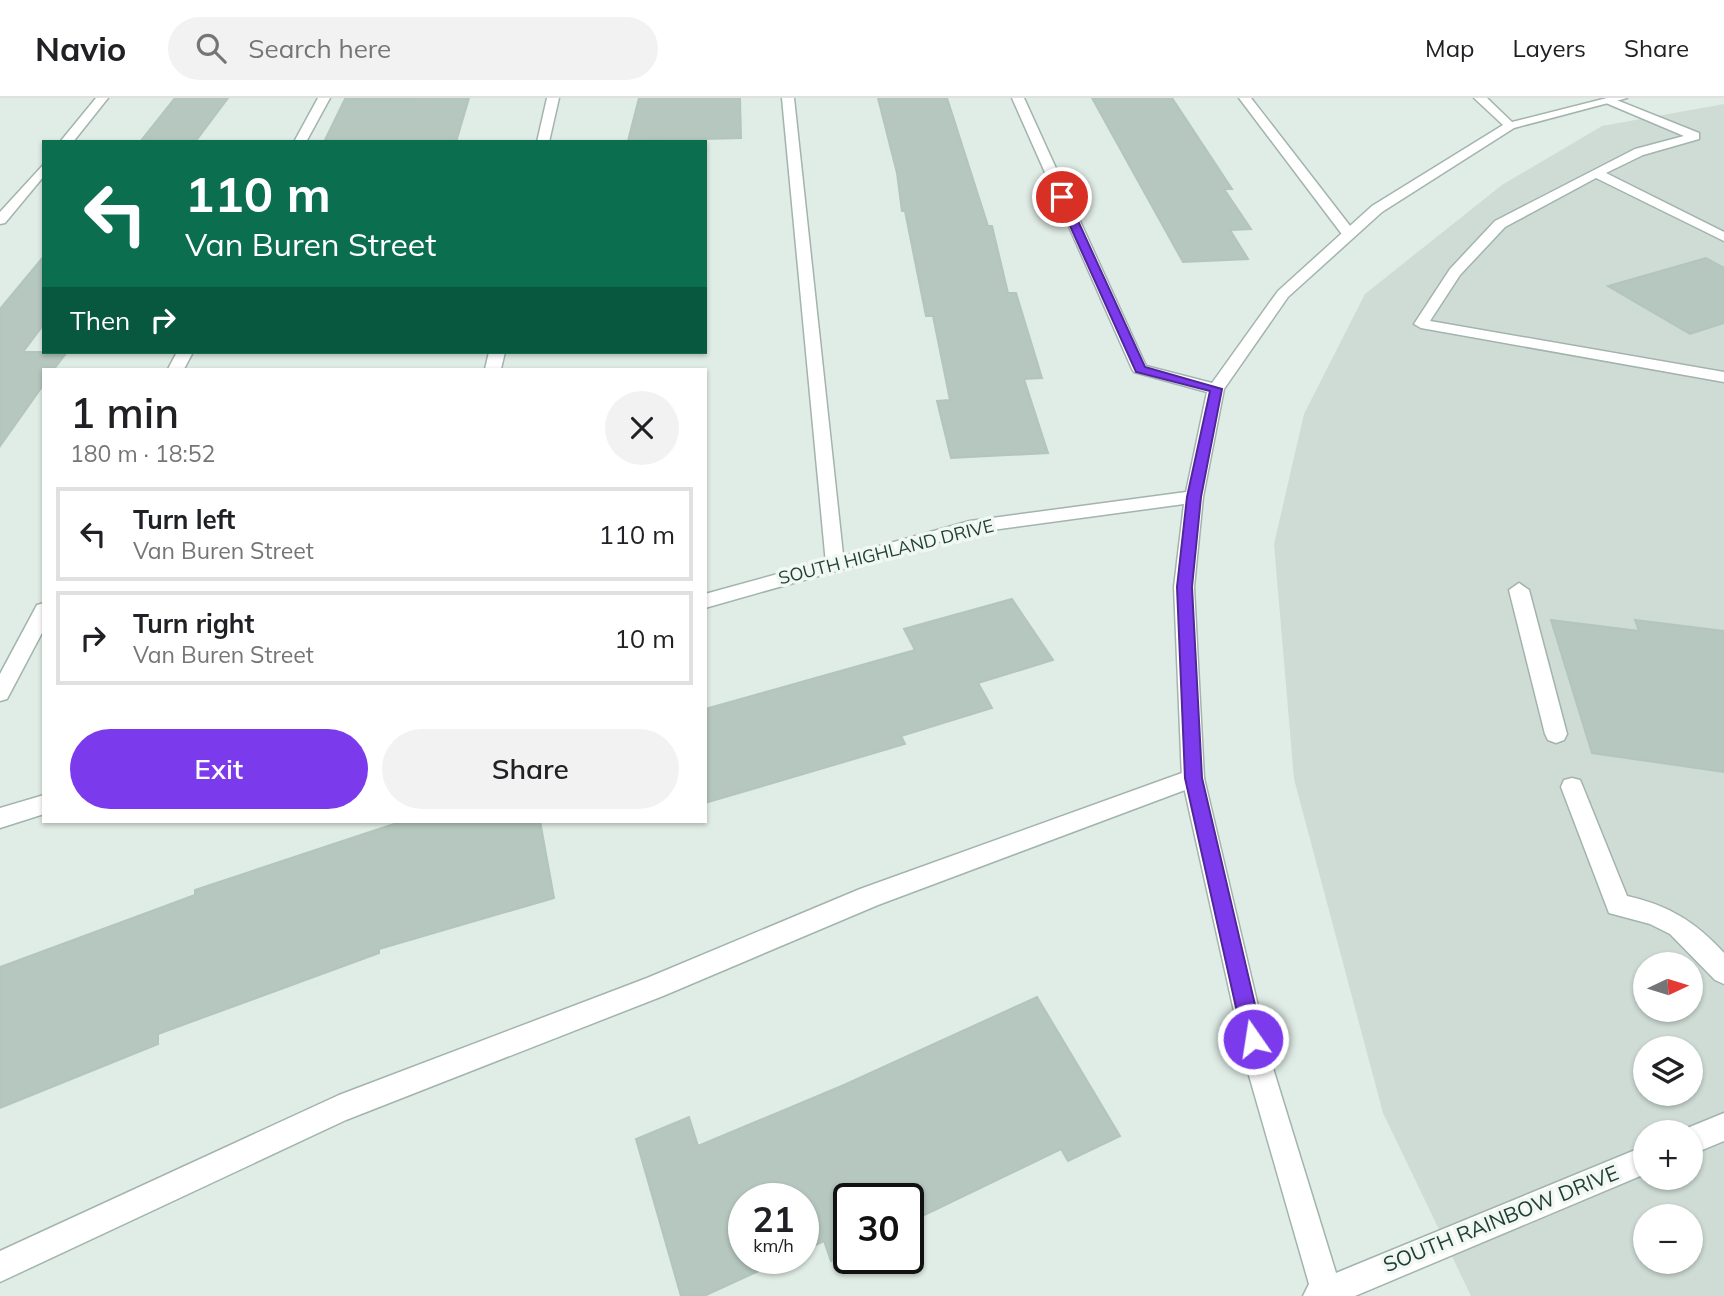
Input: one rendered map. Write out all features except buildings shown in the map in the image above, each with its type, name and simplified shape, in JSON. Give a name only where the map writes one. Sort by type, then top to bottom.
[{"type":"street","points":[[68,140],[102,98]]},
{"type":"street","points":[[301,140],[324,98]]},
{"type":"street","points":[[543,140],[552,98]]},
{"type":"street","points":[[788,98],[835,564]]},
{"type":"street","points":[[1018,98],[1140,369],[1216,389]]},
{"type":"street","points":[[1245,98],[1349,234]]},
{"type":"street","points":[[1480,98],[1510,126]]},
{"type":"street","points":[[1324,1294],[1259,1065],[1193,778],[1184,587],[1194,497],[1216,389],[1283,294],[1377,209],[1510,126],[1616,99],[1695,136],[1639,152],[1500,224],[1455,272],[1421,324],[1724,377]]},
{"type":"street","points":[[0,220],[42,170]]},
{"type":"street","points":[[1596,173],[1724,237]]},
{"type":"street","name":"SOUTH HIGHLAND DRIVE","points":[[707,600],[970,527],[1194,497]]},
{"type":"street","points":[[1520,590],[1556,734]]},
{"type":"street","points":[[0,693],[42,614]]},
{"type":"street","points":[[0,1267],[339,1110],[654,987],[869,897],[1193,778]]},
{"type":"street","points":[[1572,787],[1618,905],[1656,913],[1684,927],[1724,972]]},
{"type":"street","points":[[0,818],[42,805]]},
{"type":"street","points":[[1703,1136],[1724,1127]]},
{"type":"street","name":"SOUTH RAINBOW DRIVE","points":[[1324,1294],[1633,1165]]},
{"type":"shaded area","points":[[1724,104],[1724,1296],[1471,1296],[1383,1113],[1294,779],[1274,544],[1304,414],[1365,294],[1502,185],[1602,126]]},
{"type":"route","points":[[1062,197],[1140,369],[1216,389],[1194,497],[1184,587],[1193,778],[1253,1039]]}]
